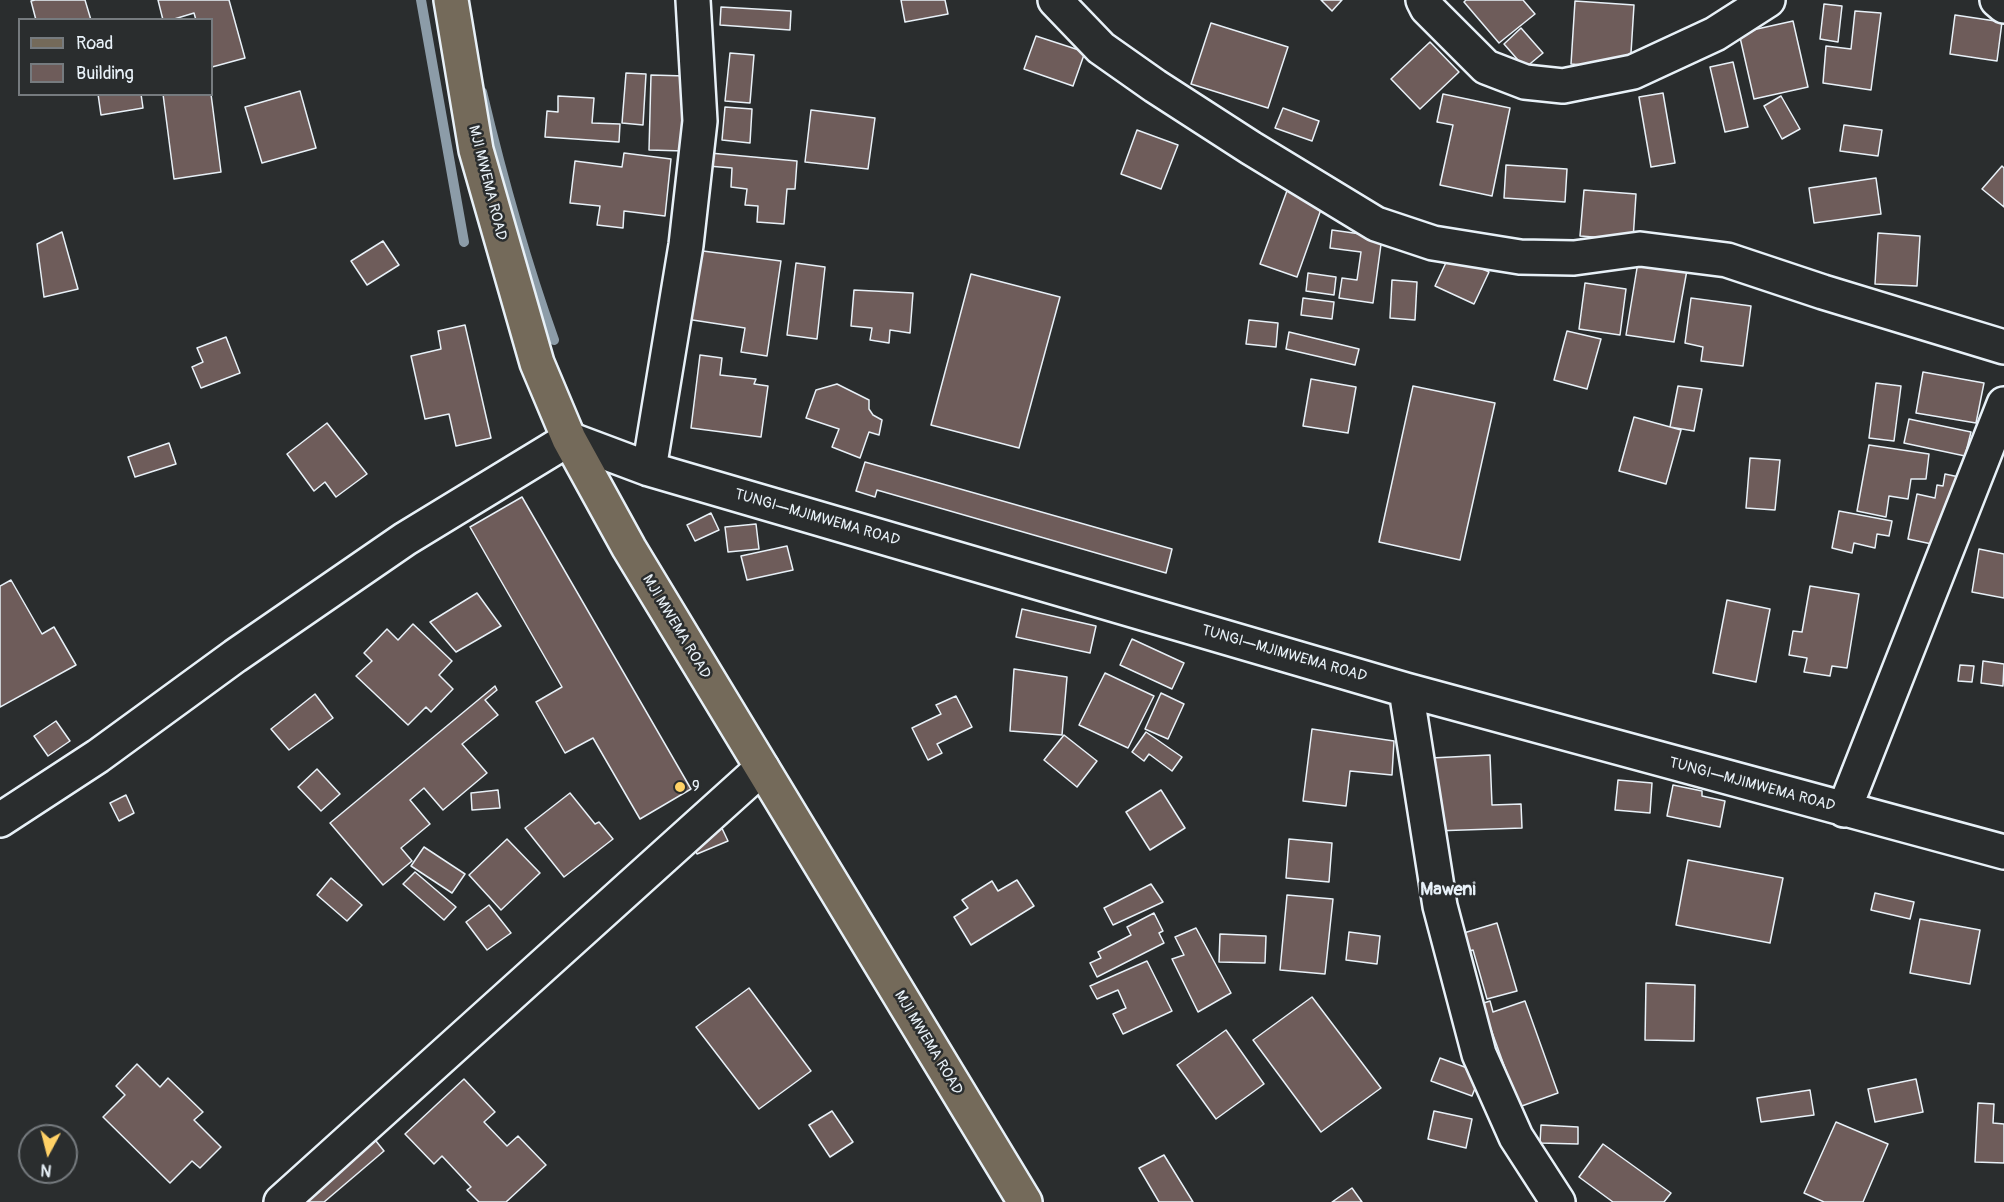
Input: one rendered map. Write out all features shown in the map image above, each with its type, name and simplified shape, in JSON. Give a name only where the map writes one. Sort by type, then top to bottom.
[{"type":"main road","name":"MJI MWEMA ROAD","points":[[451,0],[476,150],[537,363],[569,439],[628,548],[1025,1202]]},
{"type":"street","points":[[649,469],[686,245],[700,121],[693,0]]},
{"type":"street","points":[[1055,0],[1101,48],[1155,86],[1376,224],[1433,243],[1520,257],[1574,258],[1640,249],[1727,260],[1822,292],[2004,347]]},
{"type":"street","points":[[1423,0],[1427,8],[1486,68],[1525,82],[1563,86],[1633,72],[1715,34],[1768,0]]},
{"type":"street","points":[[1997,0],[2004,6]]},
{"type":"street","points":[[1844,810],[2004,404]]},
{"type":"street","name":"TUNGI—MJIMWEMA ROAD","points":[[569,439],[649,469],[1406,690],[2004,852]]},
{"type":"street","points":[[0,820],[98,756],[235,656],[405,538],[569,439]]},
{"type":"street","points":[[1406,690],[1440,906],[1479,1054],[1516,1137],[1558,1202]]},
{"type":"street","points":[[281,1202],[762,768]]},
{"type":"building","points":[[85,0],[90,18],[35,18],[31,1]]},
{"type":"building","points":[[158,0],[229,0],[245,58],[213,67],[213,18],[195,18],[194,13],[178,18],[162,18]]},
{"type":"building","points":[[901,0],[945,0],[948,14],[905,22]]},
{"type":"building","points":[[1321,0],[1342,0],[1332,11]]},
{"type":"building","points":[[1466,0],[1523,0],[1535,14],[1499,43],[1464,2]]},
{"type":"building","points":[[1575,1],[1634,5],[1630,69],[1571,64]]},
{"type":"building","points":[[1824,4],[1842,6],[1838,42],[1820,39]]},
{"type":"building","points":[[721,7],[791,11],[790,30],[720,25]]},
{"type":"building","points":[[1855,11],[1881,13],[1871,90],[1823,83],[1826,46],[1851,49]]},
{"type":"building","points":[[1955,15],[2002,22],[1997,61],[1950,54]]},
{"type":"building","points":[[1793,21],[1808,87],[1754,99],[1739,33]]},
{"type":"building","points":[[1211,23],[1288,47],[1268,108],[1191,84]]},
{"type":"building","points":[[1521,28],[1543,53],[1525,68],[1504,44]]},
{"type":"building","points":[[1036,36],[1085,52],[1073,86],[1024,69]]},
{"type":"building","points":[[1430,42],[1459,72],[1420,109],[1391,79]]},
{"type":"building","points":[[730,53],[754,55],[750,103],[725,101]]},
{"type":"building","points":[[1733,62],[1748,127],[1725,132],[1710,67]]},
{"type":"building","points":[[626,73],[646,74],[643,125],[622,123]]},
{"type":"building","points":[[651,75],[686,76],[684,151],[649,150]]},
{"type":"building","points":[[300,91],[316,148],[262,163],[245,107]]},
{"type":"building","points":[[1663,93],[1675,163],[1651,167],[1639,97]]},
{"type":"building","points":[[1443,94],[1510,108],[1492,196],[1440,185],[1453,125],[1437,122]]},
{"type":"building","points":[[98,96],[141,96],[143,108],[101,115]]},
{"type":"building","points":[[163,96],[211,96],[221,172],[174,179]]},
{"type":"building","points":[[558,96],[594,98],[592,123],[620,124],[619,142],[545,137],[547,111],[558,112]]},
{"type":"building","points":[[1781,96],[1800,129],[1782,139],[1764,106]]},
{"type":"building","points":[[725,107],[752,109],[750,143],[722,140]]},
{"type":"building","points":[[1283,108],[1319,121],[1312,141],[1275,128]]},
{"type":"building","points":[[811,110],[875,118],[868,169],[805,162]]},
{"type":"building","points":[[1844,125],[1882,130],[1878,156],[1840,151]]},
{"type":"building","points":[[1137,130],[1178,145],[1161,189],[1121,174]]},
{"type":"building","points":[[624,153],[671,159],[665,216],[624,211],[623,228],[597,225],[600,206],[570,203],[575,161],[622,167]]},
{"type":"building","points":[[710,153],[797,161],[795,189],[787,189],[784,224],[757,222],[758,206],[745,205],[747,189],[731,187],[732,168],[708,166]]},
{"type":"building","points":[[1506,165],[1567,169],[1565,202],[1504,198]]},
{"type":"building","points":[[2002,166],[2004,168],[2004,207],[1982,189]]},
{"type":"building","points":[[1876,178],[1881,214],[1814,223],[1809,188]]},
{"type":"building","points":[[1288,188],[1324,201],[1297,277],[1260,264]]},
{"type":"building","points":[[1584,190],[1636,194],[1633,240],[1580,236]]},
{"type":"building","points":[[1332,230],[1382,237],[1373,303],[1339,298],[1342,278],[1357,280],[1361,252],[1330,248]]},
{"type":"building","points":[[62,232],[78,289],[44,297],[37,244]]},
{"type":"building","points":[[1878,233],[1920,236],[1917,286],[1875,284]]},
{"type":"building","points":[[383,241],[399,265],[367,285],[351,261]]},
{"type":"building","points":[[695,250],[781,261],[767,356],[741,352],[745,328],[686,319]]},
{"type":"building","points":[[1450,254],[1489,272],[1474,304],[1435,286]]},
{"type":"building","points":[[1638,262],[1687,270],[1674,342],[1626,335]]},
{"type":"building","points":[[796,263],[825,267],[817,339],[787,335]]},
{"type":"building","points":[[1308,273],[1336,277],[1334,295],[1306,291]]},
{"type":"building","points":[[971,274],[1060,297],[1019,448],[931,425]]},
{"type":"building","points":[[1392,280],[1417,282],[1415,320],[1390,318]]},
{"type":"building","points":[[1585,283],[1626,289],[1620,335],[1579,329]]},
{"type":"building","points":[[854,290],[913,293],[910,333],[890,330],[889,343],[870,340],[872,328],[851,326]]},
{"type":"building","points":[[1303,298],[1334,302],[1332,319],[1301,315]]},
{"type":"building","points":[[1691,298],[1751,306],[1743,366],[1701,361],[1703,347],[1685,343]]},
{"type":"building","points":[[1249,320],[1278,323],[1276,347],[1246,344]]},
{"type":"building","points":[[465,325],[491,438],[456,446],[449,414],[425,419],[411,356],[441,349],[438,331]]},
{"type":"building","points":[[1567,331],[1601,339],[1587,389],[1554,380]]},
{"type":"building","points":[[1289,332],[1359,349],[1355,365],[1286,349]]},
{"type":"building","points":[[226,337],[240,373],[201,388],[192,367],[203,362],[197,348]]},
{"type":"building","points":[[700,355],[722,358],[720,375],[756,379],[754,384],[768,386],[761,437],[691,428]]},
{"type":"building","points":[[1923,372],[1984,383],[1976,423],[1916,413]]},
{"type":"building","points":[[1311,379],[1356,387],[1348,433],[1303,426]]},
{"type":"building","points":[[1876,383],[1901,386],[1894,441],[1869,438]]},
{"type":"building","points":[[837,384],[869,400],[869,409],[873,415],[882,420],[879,435],[869,432],[860,458],[832,447],[839,429],[806,418],[816,390]]},
{"type":"building","points":[[1413,386],[1495,403],[1460,560],[1379,542]]},
{"type":"building","points":[[1678,386],[1702,389],[1694,431],[1670,427]]},
{"type":"building","points":[[1634,417],[1681,430],[1666,484],[1619,471]]},
{"type":"building","points":[[1909,419],[1971,432],[1965,456],[1904,443]]},
{"type":"building","points":[[327,423],[367,474],[336,497],[325,482],[314,491],[287,454]]},
{"type":"building","points":[[169,443],[176,464],[135,477],[128,457]]},
{"type":"building","points":[[1869,445],[1929,454],[1926,479],[1911,479],[1908,499],[1889,496],[1886,517],[1857,511]]},
{"type":"building","points":[[1750,458],[1780,460],[1775,510],[1746,508]]},
{"type":"building","points":[[865,462],[1172,549],[1166,573],[877,490],[875,497],[856,491]]},
{"type":"building","points":[[1945,474],[1959,477],[1946,547],[1908,539],[1917,494],[1935,498],[1937,485],[1943,486]]},
{"type":"building","points":[[522,497],[691,789],[640,819],[593,738],[565,753],[536,702],[562,687],[470,527]]},
{"type":"building","points":[[1839,511],[1892,521],[1889,536],[1877,534],[1875,548],[1854,543],[1852,553],[1832,548]]},
{"type":"building","points":[[711,513],[719,530],[695,541],[687,525]]},
{"type":"building","points":[[756,524],[759,549],[728,552],[725,527]]},
{"type":"building","points":[[787,546],[793,570],[747,580],[741,556]]},
{"type":"building","points":[[1979,549],[2004,554],[2004,598],[1972,592]]},
{"type":"building","points":[[11,580],[42,634],[54,627],[76,665],[0,707],[0,586]]},
{"type":"building","points":[[1810,586],[1859,594],[1847,668],[1832,666],[1830,676],[1804,672],[1807,658],[1789,655],[1793,631],[1802,632]]},
{"type":"building","points":[[477,593],[501,626],[456,652],[430,622]]},
{"type":"building","points":[[1727,600],[1770,609],[1756,682],[1713,673]]},
{"type":"building","points":[[1022,609],[1096,626],[1090,653],[1016,637]]},
{"type":"building","points":[[413,624],[452,661],[439,675],[453,689],[431,712],[426,707],[408,725],[356,676],[372,661],[364,653],[387,629],[398,640]]},
{"type":"building","points":[[1132,639],[1184,663],[1172,689],[1120,665]]},
{"type":"building","points":[[1983,661],[2004,664],[2003,686],[1981,683]]},
{"type":"building","points":[[1960,665],[1974,666],[1972,682],[1958,681]]},
{"type":"building","points":[[1014,669],[1067,677],[1062,735],[1010,731]]},
{"type":"building","points":[[1105,673],[1154,696],[1128,748],[1079,725]]},
{"type":"building","points":[[495,686],[497,690],[485,700],[498,715],[462,744],[487,773],[443,810],[424,788],[410,800],[430,824],[401,848],[412,861],[383,885],[330,823]]},
{"type":"building","points":[[1161,693],[1184,704],[1168,739],[1145,729]]},
{"type":"building","points":[[315,694],[333,718],[289,750],[271,729]]},
{"type":"building","points":[[956,696],[972,727],[937,744],[942,753],[928,760],[912,728],[941,714],[936,705]]},
{"type":"building","points":[[56,721],[70,741],[48,756],[34,736]]},
{"type":"building","points":[[1312,729],[1394,741],[1392,775],[1350,771],[1346,806],[1303,801]]},
{"type":"building","points":[[1146,732],[1182,757],[1172,771],[1149,754],[1144,761],[1132,752]]},
{"type":"building","points":[[1064,735],[1097,761],[1077,787],[1044,760]]},
{"type":"building","points":[[1490,755],[1492,805],[1521,804],[1522,828],[1434,831],[1431,758]]},
{"type":"building","points":[[317,769],[340,794],[321,811],[298,787]]},
{"type":"building","points":[[1618,780],[1652,783],[1650,813],[1615,810]]},
{"type":"building","points":[[1673,785],[1702,791],[1702,796],[1725,801],[1720,827],[1667,816]]},
{"type":"building","points":[[498,790],[500,808],[472,810],[471,793]]},
{"type":"building","points":[[1161,790],[1185,828],[1150,850],[1126,812]]},
{"type":"building","points":[[570,793],[595,824],[599,822],[613,839],[564,877],[525,828]]},
{"type":"building","points":[[126,795],[134,813],[119,821],[110,803]]},
{"type":"building","points":[[719,822],[728,841],[697,854],[689,835]]},
{"type":"building","points":[[507,839],[540,873],[501,910],[469,875]]},
{"type":"building","points":[[1289,839],[1332,843],[1329,882],[1286,878]]},
{"type":"building","points":[[424,847],[465,874],[452,893],[411,866]]},
{"type":"building","points":[[1688,860],[1783,878],[1770,943],[1676,925]]},
{"type":"building","points":[[415,872],[456,907],[444,920],[403,884]]},
{"type":"building","points":[[331,878],[362,905],[347,921],[317,895]]},
{"type":"building","points":[[1017,880],[1034,906],[971,945],[954,917],[968,908],[962,900],[992,881],[998,891]]},
{"type":"building","points":[[1151,884],[1163,902],[1113,925],[1104,908]]},
{"type":"building","points":[[1875,893],[1914,902],[1910,919],[1871,910]]},
{"type":"building","points":[[1287,895],[1333,899],[1325,974],[1280,970]]},
{"type":"building","points":[[489,905],[511,933],[487,950],[466,922]]},
{"type":"building","points":[[1154,913],[1163,931],[1159,933],[1164,943],[1097,977],[1090,963],[1101,958],[1098,952],[1131,935],[1127,927]]},
{"type":"building","points":[[1920,919],[1980,930],[1970,984],[1910,973]]},
{"type":"building","points":[[1497,923],[1517,991],[1487,999],[1473,950],[1462,953],[1457,935]]},
{"type":"building","points":[[1196,928],[1231,993],[1198,1012],[1172,959],[1184,955],[1175,937]]},
{"type":"building","points":[[1349,932],[1380,936],[1377,964],[1346,960]]},
{"type":"building","points":[[1220,934],[1266,936],[1265,963],[1219,962]]},
{"type":"building","points":[[1147,961],[1172,1011],[1123,1034],[1113,1014],[1126,1008],[1118,990],[1097,999],[1090,986]]},
{"type":"building","points":[[1646,983],[1695,985],[1694,1041],[1645,1040]]},
{"type":"building","points":[[749,988],[811,1071],[759,1109],[696,1027]]},
{"type":"building","points":[[1312,997],[1381,1088],[1321,1132],[1253,1040]]},
{"type":"building","points":[[1490,1001],[1493,1012],[1525,1001],[1558,1093],[1519,1107],[1488,1021],[1477,1025],[1471,1007]]},
{"type":"building","points":[[1226,1030],[1264,1084],[1216,1119],[1177,1065]]},
{"type":"building","points":[[1440,1058],[1481,1073],[1472,1096],[1431,1081]]},
{"type":"building","points":[[137,1064],[160,1087],[168,1078],[203,1112],[194,1120],[221,1147],[200,1168],[192,1161],[170,1183],[103,1117],[125,1095],[116,1086]]},
{"type":"building","points":[[464,1079],[495,1112],[484,1122],[507,1146],[518,1136],[546,1165],[506,1202],[479,1202],[467,1190],[471,1187],[442,1156],[434,1164],[405,1134]]},
{"type":"building","points":[[1916,1079],[1923,1112],[1875,1122],[1868,1089]]},
{"type":"building","points":[[1810,1090],[1814,1115],[1761,1122],[1757,1098]]},
{"type":"building","points":[[1978,1103],[1994,1104],[1993,1123],[2004,1124],[2004,1163],[1975,1162]]},
{"type":"building","points":[[832,1111],[853,1142],[830,1157],[809,1125]]},
{"type":"building","points":[[1434,1111],[1472,1119],[1466,1148],[1428,1139]]},
{"type":"building","points":[[1836,1122],[1888,1144],[1863,1202],[1824,1202],[1804,1193]]},
{"type":"building","points":[[1541,1125],[1578,1127],[1578,1144],[1540,1143]]},
{"type":"building","points":[[368,1131],[384,1151],[324,1202],[303,1202]]},
{"type":"building","points":[[1603,1144],[1671,1193],[1664,1202],[1613,1202],[1579,1177]]},
{"type":"building","points":[[1164,1155],[1193,1202],[1159,1202],[1139,1168]]},
{"type":"building","points":[[1352,1188],[1362,1202],[1332,1202]]},
{"type":"waterway","points":[[421,0],[464,242]]},
{"type":"waterway","points":[[482,92],[515,217],[554,340]]},
{"type":"place","name":"9","points":[[680,787]]},
{"type":"district","name":"Maweni","points":[[1448,890]]}]
